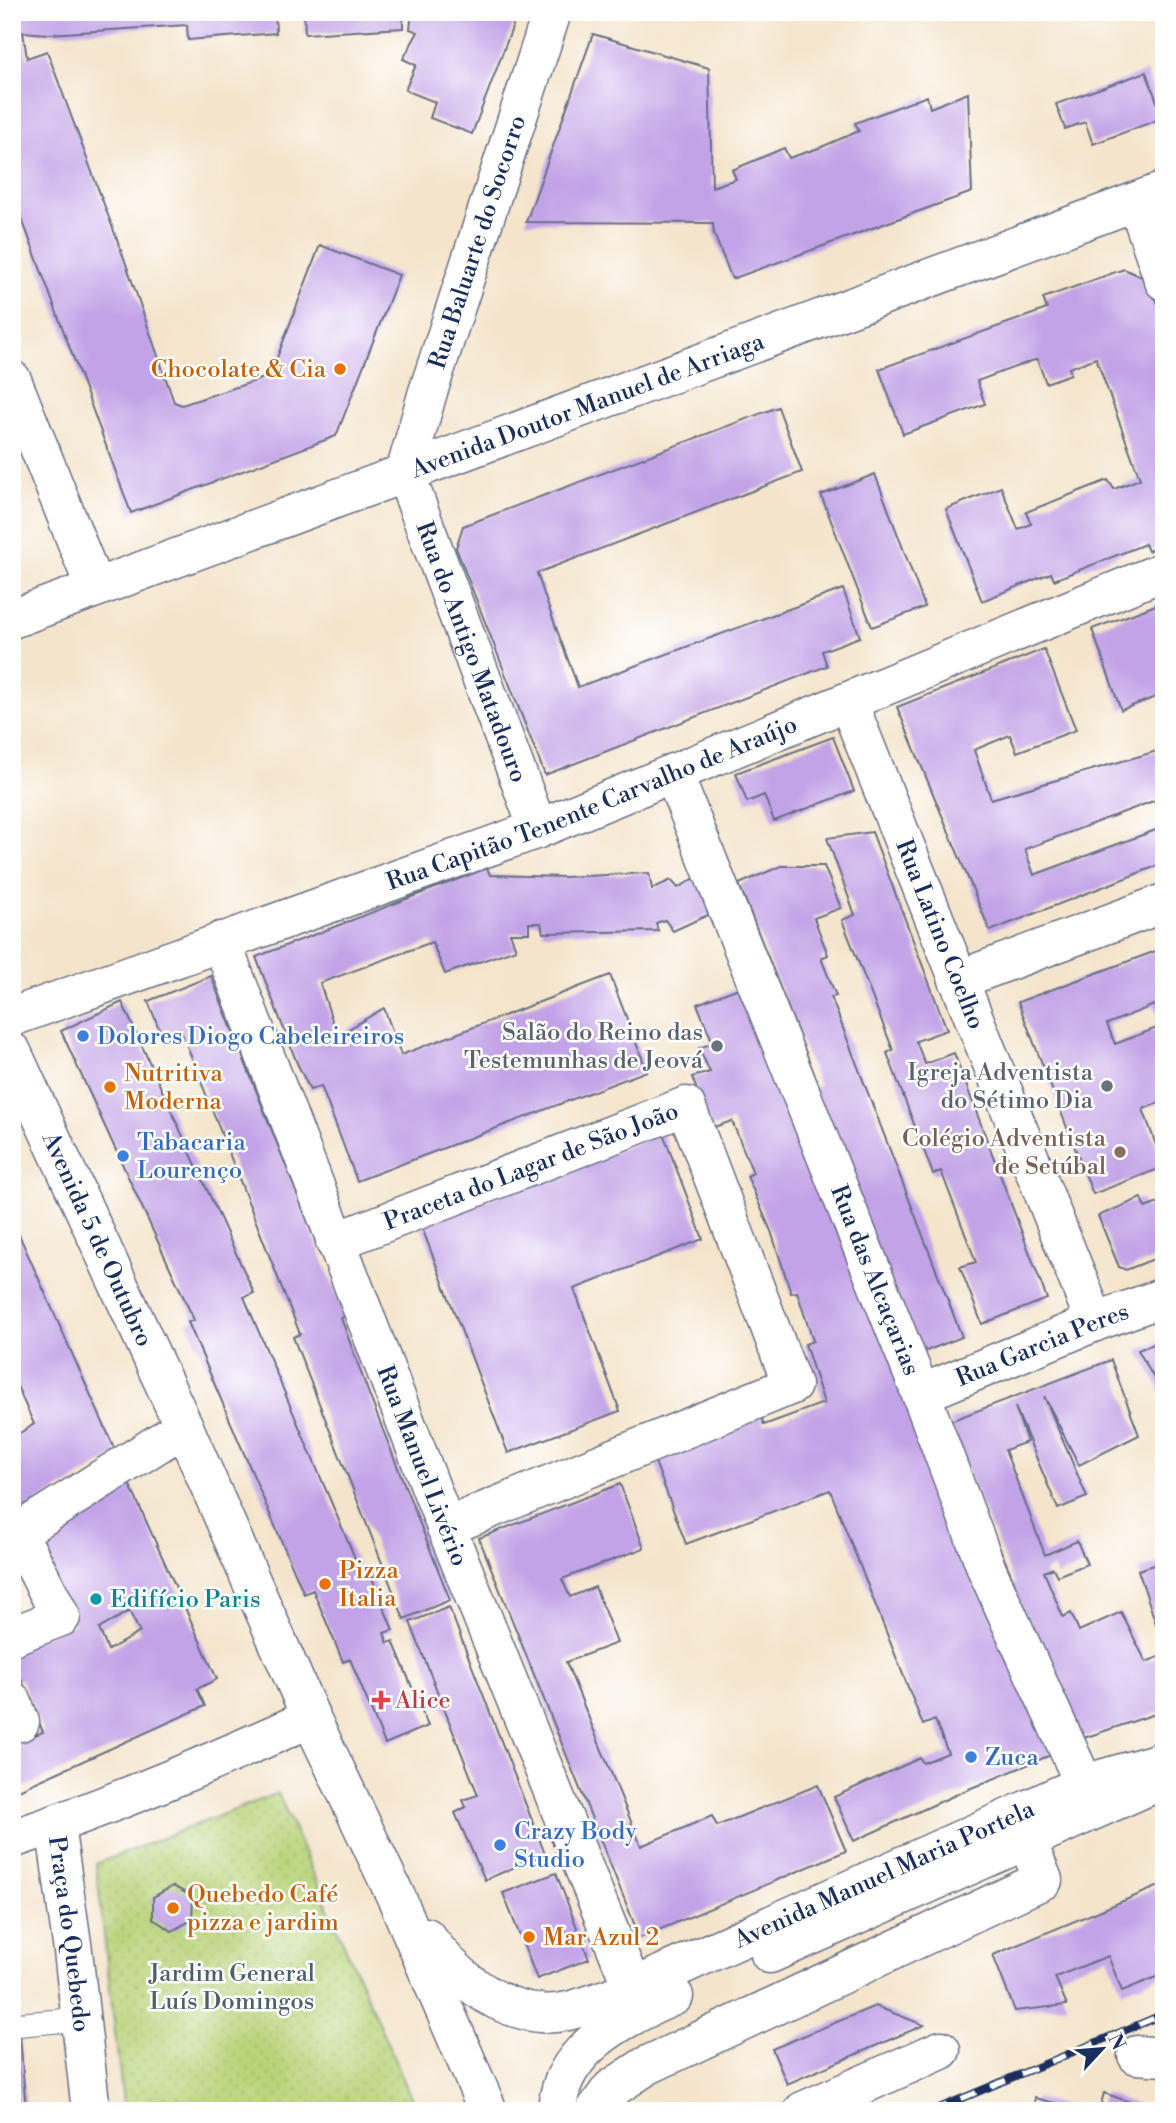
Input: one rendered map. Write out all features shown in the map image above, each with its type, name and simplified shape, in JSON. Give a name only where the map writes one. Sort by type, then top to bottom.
[{"type":"street","name":"Rua Baluarte do Socorro","points":[[405,473],[427,395],[552,12]]},
{"type":"street","name":"Avenida Doutor Manuel de Arriaga","points":[[12,619],[1150,197]]},
{"type":"street","points":[[1150,197],[1164,282]]},
{"type":"street","points":[[12,380],[95,588]]},
{"type":"street","name":"Rua do Antigo Matadouro","points":[[405,473],[538,829]]},
{"type":"street","name":"Rua Capitão Tenente Carvalho de Araújo","points":[[12,1017],[538,829],[1164,571]]},
{"type":"street","name":"Rua Latino Coelho","points":[[848,702],[1095,1322]]},
{"type":"street","name":"Rua das Alcaçarias","points":[[673,773],[921,1394],[987,1570],[1084,1784]]},
{"type":"street","points":[[958,980],[1164,903]]},
{"type":"street","name":"Rua Manuel Livério","points":[[221,941],[446,1527],[620,1992]]},
{"type":"street","name":"Avenida 5 de Outubro","points":[[12,1052],[184,1427],[311,1718],[397,1899]]},
{"type":"street","name":"Praceta do Lagar de São João","points":[[335,1242],[686,1106],[792,1385],[446,1527]]},
{"type":"street","name":"Rua Garcia Peres","points":[[921,1394],[1095,1322],[1164,1297]]},
{"type":"street","points":[[12,1636],[61,1617],[25,1547],[14,1532],[184,1427]]},
{"type":"street","name":"Praça do Quebedo","points":[[91,2111],[55,1825],[311,1718]]},
{"type":"street","name":"Avenida Manuel Maria Portela","points":[[397,1899],[457,1973],[487,1997],[541,2014],[571,2011],[620,1992],[1084,1784],[1164,1761]]},
{"type":"street","points":[[556,2111],[565,2078],[587,2048],[612,2028],[642,2010],[1164,1779]]},
{"type":"street","points":[[12,1839],[55,1825]]},
{"type":"street","points":[[595,2111],[611,2089],[646,2066],[1043,1880],[1027,1841]]},
{"type":"street","points":[[397,1899],[488,2111]]},
{"type":"street","points":[[803,2111],[941,2050]]},
{"type":"lane","points":[[12,2025],[81,2019]]},
{"type":"green space","name":"Jardim General Luís Domingos","points":[[278,1793],[417,2111],[124,2111],[96,1864]]},
{"type":"building","points":[[12,12],[275,12],[276,33],[188,40],[187,25],[49,34],[23,32],[27,58],[47,51],[174,402],[182,405],[270,376],[320,245],[399,275],[336,436],[131,513],[12,192]]},
{"type":"building","points":[[304,12],[403,12],[403,28],[305,34]]},
{"type":"building","points":[[412,12],[518,12],[472,134],[430,118],[435,102],[405,90],[416,65],[403,59],[418,32],[410,29]]},
{"type":"building","points":[[593,34],[709,68],[712,187],[736,179],[732,170],[784,148],[789,158],[859,131],[855,123],[927,96],[930,108],[968,93],[972,192],[732,279],[714,234],[713,223],[526,222]]},
{"type":"building","points":[[1146,72],[1163,118],[1093,144],[1085,122],[1065,129],[1056,104]]},
{"type":"building","points":[[1124,269],[1149,280],[1164,321],[1164,545],[1148,551],[1145,544],[1054,580],[1051,573],[982,601],[946,509],[1001,487],[1018,529],[1031,524],[1026,512],[1108,480],[1114,489],[1140,479],[1096,358],[1069,368],[1071,374],[1046,383],[1037,359],[977,381],[985,404],[903,434],[879,369],[1047,309],[1043,298]]},
{"type":"building","points":[[778,407],[802,472],[537,573],[547,603],[578,687],[843,589],[860,637],[822,651],[827,666],[545,775],[456,548],[463,526]]},
{"type":"building","points":[[875,474],[925,607],[872,627],[821,495]]},
{"type":"building","points":[[1164,602],[1164,694],[1121,710],[1092,629]]},
{"type":"building","points":[[1044,649],[1076,730],[1017,752],[1010,735],[974,750],[991,799],[1164,749],[1164,797],[1025,849],[1034,875],[1164,827],[1164,863],[990,931],[897,707]]},
{"type":"building","points":[[833,737],[854,791],[774,821],[764,795],[747,802],[736,773]]},
{"type":"building","points":[[872,832],[947,1030],[916,1041],[925,1064],[954,1053],[1047,1299],[982,1324],[960,1267],[976,1262],[941,1171],[933,1174],[887,1053],[893,1050],[842,920],[855,915],[827,838]]},
{"type":"building","points":[[781,866],[824,866],[841,908],[814,918],[828,955],[821,958],[836,996],[831,997],[962,1337],[916,1355],[813,1088],[819,1086],[739,884]]},
{"type":"building","points":[[487,868],[490,875],[564,877],[649,873],[652,889],[671,880],[678,888],[700,875],[721,909],[673,931],[665,920],[656,923],[658,931],[543,933],[541,923],[529,923],[529,933],[510,933],[516,949],[445,974],[432,942],[320,983],[337,1036],[384,1008],[401,1055],[610,975],[647,1071],[357,1181],[321,1086],[310,1090],[256,957]]},
{"type":"building","points":[[1164,948],[1164,1101],[1143,1109],[1164,1167],[1093,1194],[1018,1002]],"holes":[[[1154,1005],[1162,1026],[1115,1044],[1107,1024]]]},
{"type":"building","points":[[211,976],[345,1316],[341,1318],[370,1397],[450,1600],[404,1619],[293,1337],[300,1334],[180,1028],[162,1036],[148,1001]]},
{"type":"building","points":[[746,985],[1051,1755],[854,1841],[834,1797],[920,1758],[923,1763],[948,1753],[935,1720],[923,1725],[830,1490],[686,1544],[651,1451],[759,1410],[764,1425],[824,1403],[805,1344],[813,1341],[797,1292],[791,1293],[771,1231],[747,1176],[753,1173],[732,1121],[711,1128],[692,1077],[710,1072],[699,1048],[713,1043],[697,1004]]},
{"type":"building","points":[[122,1002],[254,1293],[244,1297],[360,1570],[367,1566],[393,1630],[384,1633],[388,1643],[393,1641],[428,1726],[385,1744],[350,1659],[343,1662],[313,1590],[304,1594],[188,1322],[194,1320],[61,1031]]},
{"type":"building","points":[[663,1133],[703,1239],[574,1289],[620,1411],[508,1453],[421,1225]]},
{"type":"building","points":[[1141,1198],[1145,1208],[1164,1201],[1164,1255],[1126,1270],[1119,1267],[1098,1216]]},
{"type":"building","points":[[12,1219],[117,1454],[12,1518],[12,1438],[34,1424],[12,1375]]},
{"type":"building","points":[[1164,1340],[1164,1396],[1138,1350]]},
{"type":"building","points":[[1111,1360],[1139,1435],[1079,1465],[1044,1396],[1087,1497],[1058,1509],[1015,1407],[1027,1442],[1005,1450],[1045,1555],[1077,1541],[1087,1564],[1057,1576],[1053,1568],[1044,1572],[1063,1617],[1071,1613],[1079,1631],[1121,1612],[1146,1662],[1164,1655],[1164,1711],[1081,1739],[1011,1586],[1015,1584],[964,1464],[950,1421]]},
{"type":"building","points":[[129,1483],[217,1679],[197,1689],[205,1706],[12,1793],[12,1744],[43,1732],[21,1679],[12,1683],[12,1649],[74,1624],[30,1546]],"holes":[[[129,1611],[140,1632],[108,1650],[99,1629]]]},
{"type":"building","points":[[620,1484],[644,1548],[562,1579],[570,1597],[595,1587],[617,1643],[566,1662],[641,1846],[712,1816],[717,1826],[818,1785],[846,1851],[640,1938],[479,1538]]},
{"type":"building","points":[[1164,1562],[1164,1645],[1163,1645],[1138,1570]]},
{"type":"building","points":[[449,1607],[545,1854],[485,1880],[455,1813],[466,1807],[463,1800],[478,1795],[410,1622]]},
{"type":"building","points":[[556,1873],[589,1959],[537,1979],[503,1893]]},
{"type":"building","points":[[1164,1884],[1164,1940],[1161,1941],[1164,1947],[1164,1974],[1122,1991],[1108,1956],[1055,1977],[1067,2005],[1015,2011],[993,1955]]},
{"type":"building","name":"Quebedo Café pizza e jardim","points":[[173,1886],[193,1897],[192,1920],[172,1931],[153,1919],[153,1897]]},
{"type":"building","points":[[875,2006],[924,2025],[787,2084],[772,2049]]},
{"type":"building","points":[[20,2035],[26,2111],[21,2111],[17,2055],[12,2056],[12,2036]]},
{"type":"building","points":[[1104,2093],[1152,2110],[1152,2111],[1099,2111]]},
{"type":"building","points":[[1035,2098],[1082,2110],[1032,2111]]},
{"type":"railway","points":[[932,2111],[1164,2014]]},
{"type":"place","name":"Chocolate & Cia","points":[[340,369]]},
{"type":"place","name":"Dolores Diogo Cabeleireiros","points":[[83,1036]]},
{"type":"place","name":"Salão do Reino das Testemunhas de Jeová","points":[[717,1046]]},
{"type":"place","name":"Igreja Adventista do Sétimo Dia","points":[[1107,1086]]},
{"type":"place","name":"Nutritiva Moderna","points":[[110,1087]]},
{"type":"place","name":"Colégio Adventista de Setúbal","points":[[1120,1152]]},
{"type":"place","name":"Tabacaria Lourenço","points":[[123,1156]]},
{"type":"place","name":"Pizza Italia","points":[[325,1584]]},
{"type":"place","name":"Edifício Paris","points":[[96,1599]]},
{"type":"place","name":"Alice","points":[[381,1700]]},
{"type":"place","name":"Zuca","points":[[971,1757]]},
{"type":"place","name":"Crazy Body Studio","points":[[500,1845]]},
{"type":"place","name":"Quebedo Café pizza e jardim","points":[[173,1908]]},
{"type":"place","name":"Mar Azul 2","points":[[529,1937]]}]
